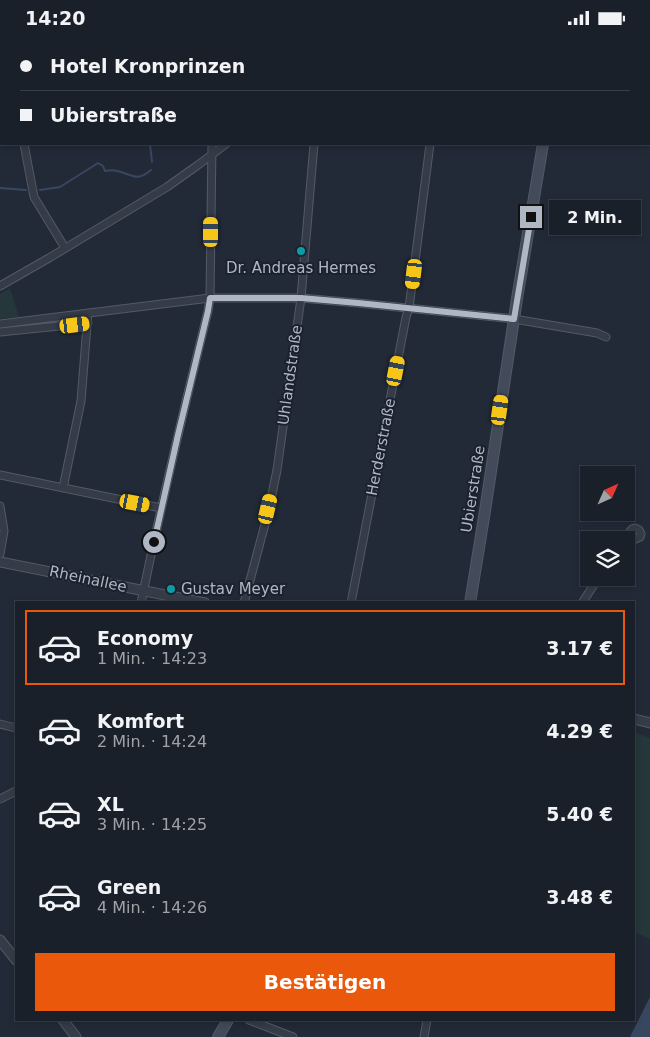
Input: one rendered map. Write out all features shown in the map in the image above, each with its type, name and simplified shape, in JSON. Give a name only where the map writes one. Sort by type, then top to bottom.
[{"type":"main road","name":"Ubierstraße","points":[[470,601],[543,145]]},
{"type":"main road","points":[[218,1037],[227,1021]]},
{"type":"street","points":[[24,145],[34,197],[65,248]]},
{"type":"street","points":[[141,601],[161,508],[208,311],[210,298],[212,145]]},
{"type":"street","points":[[0,286],[167,187],[225,145]]},
{"type":"street","name":"Uhlandstraße","points":[[245,601],[277,470],[301,298],[314,145]]},
{"type":"street","name":"Herderstraße","points":[[351,601],[409,308],[430,145]]},
{"type":"street","points":[[0,324],[210,298],[301,298],[514,319],[597,333],[606,337]]},
{"type":"street","points":[[63,488],[81,401],[88,313]]},
{"type":"street","points":[[29,320],[31,330]]},
{"type":"street","points":[[0,332],[88,323]]},
{"type":"street","points":[[0,475],[161,508]]},
{"type":"street","points":[[0,507],[4,531],[0,554]]},
{"type":"street","name":"Rheinallee","points":[[0,561],[196,601]]},
{"type":"street","points":[[583,601],[593,586]]},
{"type":"street","points":[[635,719],[650,723]]},
{"type":"street","points":[[0,724],[15,728]]},
{"type":"street","points":[[0,799],[15,792]]},
{"type":"street","points":[[0,940],[15,957]]},
{"type":"street","points":[[64,1021],[76,1037]]},
{"type":"street","points":[[252,1021],[293,1037]]},
{"type":"street","points":[[424,1037],[427,1021]]},
{"type":"shaded area","points":[[10,288],[19,317],[0,319],[0,294]]},
{"type":"shaded area","points":[[635,732],[650,738],[650,939],[635,932]]},
{"type":"water","points":[[650,997],[650,1037],[630,1037]]},
{"type":"waterway","points":[[150,145],[152,162]]},
{"type":"waterway","points":[[40,190],[60,187],[98,163],[103,166],[105,171],[117,171],[136,177],[143,176],[151,170]]},
{"type":"waterway","points":[[0,188],[26,190]]},
{"type":"place","name":"Dr. Andreas Hermes","points":[[301,251]]},
{"type":"place","name":"Gustav Meyer","points":[[171,589]]},
{"type":"route","points":[[154,542],[210,298],[301,298],[514,319],[531,217]]}]
